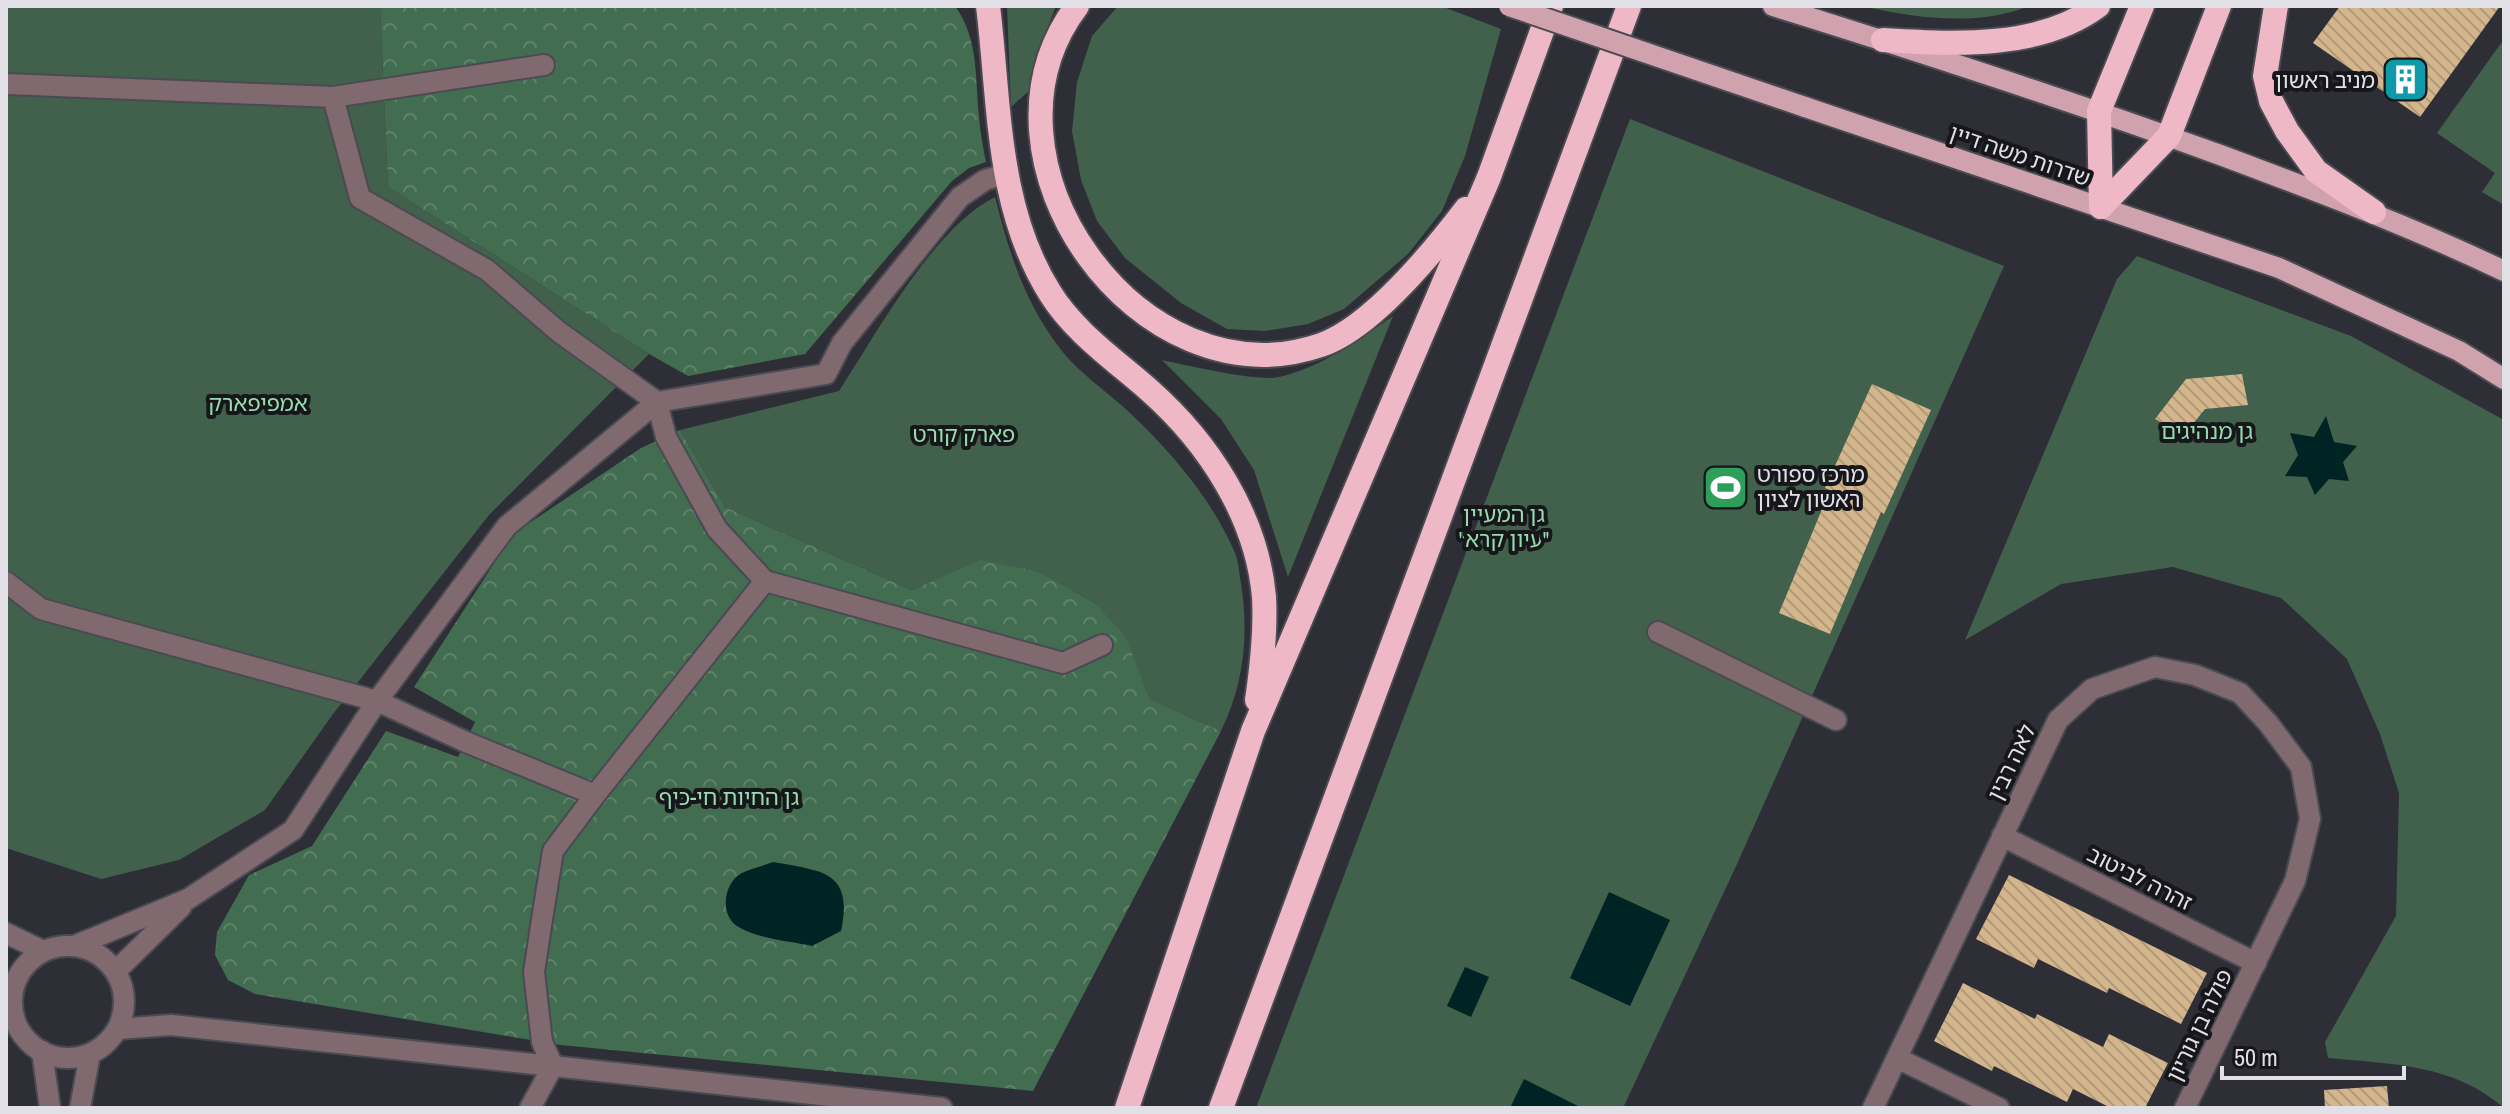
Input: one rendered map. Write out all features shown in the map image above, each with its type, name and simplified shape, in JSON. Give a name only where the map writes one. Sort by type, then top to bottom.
[{"type":"highway","points":[[980,6],[993,43]]},
{"type":"highway","points":[[988,6],[1005,174],[1025,242],[1050,294],[1078,328],[1153,393],[1189,430],[1217,468],[1240,508],[1258,558],[1264,597],[1265,628],[1253,731]]},
{"type":"highway","points":[[1077,6],[1053,50],[1043,86],[1041,123],[1045,162],[1060,208],[1084,252],[1113,286],[1146,315],[1186,340],[1222,352],[1258,355],[1290,353],[1323,344],[1358,324],[1402,285],[1453,226],[1489,177]]},
{"type":"highway","points":[[1127,1108],[1253,731],[1489,177],[1551,6]]},
{"type":"highway","points":[[1221,1108],[1629,6]]},
{"type":"highway","points":[[1596,99],[1639,6]]},
{"type":"highway","points":[[1883,40],[1934,43],[2019,37],[2054,28],[2086,15],[2098,6]]},
{"type":"highway","points":[[2101,207],[2099,111],[2142,6]]},
{"type":"highway","points":[[2101,207],[2169,136],[2219,6]]},
{"type":"highway","points":[[2276,6],[2265,76],[2271,101],[2287,131],[2316,171],[2374,212]]},
{"type":"main road","name":"שדרות משה דיין","points":[[1509,6],[2279,268],[2459,351],[2504,379]]},
{"type":"main road","points":[[1773,6],[2169,136],[2374,212],[2504,271]]},
{"type":"street","points":[[6,84],[333,97],[544,65]]},
{"type":"street","points":[[333,97],[360,198],[487,270],[559,332],[657,402],[666,437],[717,529],[765,581],[1063,663],[1102,645]]},
{"type":"street","points":[[74,946],[91,950],[116,971],[123,986],[125,1002],[118,1029],[111,1039],[90,1054],[74,1058],[57,1057],[28,1041],[18,1027],[9,988],[23,969],[43,951],[74,946],[188,899],[293,830],[377,701],[507,526],[657,402],[826,374],[842,343],[960,197],[985,180],[1005,174]]},
{"type":"street","points":[[553,1066],[542,1042],[534,972],[553,851],[765,581]]},
{"type":"street","points":[[6,582],[41,609],[377,701],[466,742],[595,795]]},
{"type":"street","points":[[1658,632],[1836,720]]},
{"type":"street","name":"לאה רבין","points":[[1873,1108],[2058,720],[2092,689],[2155,667],[2195,675],[2240,693],[2268,723],[2301,767],[2310,819],[2295,881],[2256,963]]},
{"type":"street","name":"זהרה לביטוב","points":[[2002,836],[2256,963]]},
{"type":"street","points":[[116,971],[188,899]]},
{"type":"street","points":[[6,933],[43,951]]},
{"type":"street","name":"פולה בן גוריון","points":[[2185,1108],[2256,963]]},
{"type":"street","points":[[125,1002],[171,1025]]},
{"type":"street","points":[[118,1029],[171,1025],[553,1066],[863,1104],[942,1108]]},
{"type":"street","points":[[42,1051],[50,1108]]},
{"type":"street","points":[[80,1108],[90,1054]]},
{"type":"street","points":[[1897,1058],[1999,1108]]},
{"type":"street","points":[[530,1108],[553,1066]]},
{"type":"green space","name":"אמפיפארק","points":[[6,6],[380,7],[388,187],[649,354],[489,515],[333,714],[265,810],[179,860],[101,879],[6,848]]},
{"type":"green space","points":[[955,6],[972,45],[986,162],[969,168],[952,181],[805,354],[688,376],[388,187],[380,7]]},
{"type":"green space","points":[[1007,6],[1056,6],[1041,44],[1030,90],[1011,107]]},
{"type":"green space","points":[[1118,6],[1441,6],[1501,29],[1465,156],[1442,211],[1408,254],[1344,309],[1308,324],[1265,331],[1227,329],[1181,303],[1125,258],[1097,221],[1081,180],[1072,131],[1077,82],[1092,36]]},
{"type":"green space","points":[[1862,6],[2029,6],[1989,17],[1946,18]]},
{"type":"green space","points":[[2504,39],[2504,205],[2482,192],[2495,173],[2437,133]]},
{"type":"green space","name":"מרכז ספורט ראשון לציון","points":[[1630,119],[2004,266],[1737,864],[1623,1108],[1256,1108]]},
{"type":"green space","name":"פארק קורט","points":[[995,197],[1019,275],[1047,330],[1074,364],[1130,413],[1176,461],[1215,514],[1235,553],[1243,602],[1243,659],[1235,695],[1221,731],[1150,699],[1124,636],[1095,603],[1040,572],[981,561],[912,590],[725,507],[680,430],[839,391],[929,256],[972,212]]},
{"type":"green space","name":"גן מנהיגים","points":[[2137,256],[2351,336],[2504,420],[2504,1108],[2485,1093],[2443,1074],[2398,1065],[2328,1058],[2325,1042],[2396,916],[2399,793],[2380,734],[2347,659],[2281,598],[2173,567],[2061,584],[1965,640],[2117,279]]},
{"type":"green space","points":[[1393,316],[1288,577],[1254,470],[1221,419],[1162,360],[1239,375],[1279,377],[1324,360]]},
{"type":"green space","name":"גן החיות חי-כיף","points":[[680,430],[725,507],[912,590],[981,560],[1040,572],[1095,603],[1125,636],[1150,699],[1221,731],[1033,1091],[561,1045],[255,994],[228,980],[215,955],[217,932],[249,875],[312,846],[386,731],[458,757],[475,722],[414,687],[513,534],[641,448]]},
{"type":"shaded area","points":[[2326,416],[2334,442],[2357,446],[2343,462],[2349,481],[2329,479],[2315,495],[2307,477],[2285,476],[2298,455],[2290,433],[2314,437]]},
{"type":"shaded area","points":[[773,862],[819,872],[838,885],[844,911],[841,931],[812,946],[754,934],[731,921],[726,898],[731,883],[742,873]]},
{"type":"shaded area","points":[[1609,892],[1670,920],[1630,1006],[1570,978]]},
{"type":"shaded area","points":[[1465,967],[1489,977],[1471,1017],[1447,1006]]},
{"type":"shaded area","points":[[1524,1079],[1582,1108],[1510,1108]]},
{"type":"building","name":"מניב ראשון","points":[[2340,6],[2500,6],[2420,117],[2313,43]]},
{"type":"building","points":[[2242,374],[2248,405],[2205,409],[2184,435],[2155,419],[2186,379]]},
{"type":"building","points":[[1872,384],[1931,410],[1884,514],[1881,512],[1830,634],[1779,613],[1830,490],[1825,488]]},
{"type":"building","points":[[2009,875],[2207,973],[2181,1024],[2109,988],[2107,993],[2038,959],[2034,968],[1976,939]]},
{"type":"building","points":[[1963,983],[2035,1019],[2037,1014],[2103,1047],[2109,1034],[2168,1063],[2145,1108],[2111,1108],[2073,1089],[2067,1102],[1994,1066],[1992,1071],[1934,1041]]},
{"type":"building","points":[[2387,1086],[2389,1108],[2325,1108],[2324,1090]]},
{"type":"place","name":"מניב ראשון","points":[[2406,80]]},
{"type":"place","name":"מרכז ספורט ראשון לציון","points":[[1726,487]]},
{"type":"park label","name":"גן המעיין \"עיון קרא\"","points":[[1504,526]]}]
